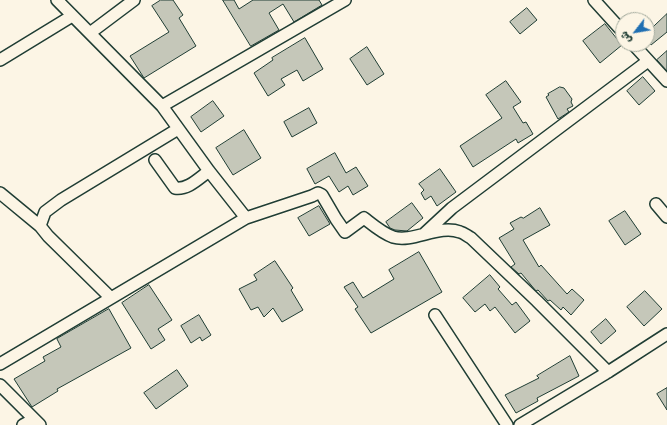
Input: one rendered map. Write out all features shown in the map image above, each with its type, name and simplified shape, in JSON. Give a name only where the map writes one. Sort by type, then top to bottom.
[{"type":"street","points":[[57,0],[162,106],[209,171],[246,218]]},
{"type":"street","points":[[90,33],[134,0]]},
{"type":"street","points":[[162,106],[344,0]]},
{"type":"street","points":[[594,0],[615,23]]},
{"type":"street","points":[[0,60],[72,16]]},
{"type":"street","points":[[640,52],[667,81]]},
{"type":"street","points":[[424,234],[452,208],[648,61]]},
{"type":"street","points":[[40,226],[45,212],[61,200],[178,129]]},
{"type":"street","points":[[155,160],[175,188],[180,189],[186,187],[209,171]]},
{"type":"street","points":[[0,193],[40,226],[48,236],[111,298]]},
{"type":"street","points":[[0,364],[246,218],[318,193],[322,194],[345,232],[364,218],[384,233],[394,237],[404,238],[445,230],[459,231],[471,238],[608,372]]},
{"type":"street","points":[[656,204],[667,217]]},
{"type":"street","points":[[435,315],[507,425]]},
{"type":"street","points":[[520,425],[608,372],[667,334]]},
{"type":"street","points":[[0,385],[37,422]]},
{"type":"street","points":[[23,425],[37,422]]},
{"type":"building","points":[[161,0],[173,0],[183,15],[179,18],[196,46],[144,78],[130,56],[169,32],[152,6]]},
{"type":"building","points":[[223,0],[234,0],[239,9],[253,0],[319,0],[322,5],[294,22],[283,4],[269,13],[279,30],[251,46]]},
{"type":"building","points":[[527,8],[537,20],[520,34],[510,22]]},
{"type":"building","points":[[667,14],[667,32],[655,42],[655,25]]},
{"type":"building","points":[[605,24],[615,36],[615,51],[600,63],[583,41]]},
{"type":"building","points":[[305,38],[323,69],[303,81],[297,70],[281,79],[285,85],[268,96],[254,73],[273,60],[272,58]]},
{"type":"building","points":[[367,47],[384,74],[367,85],[350,59]]},
{"type":"building","points":[[667,51],[667,71],[657,60]]},
{"type":"building","points":[[643,77],[655,91],[639,105],[627,91]]},
{"type":"building","points":[[506,81],[521,102],[513,107],[523,123],[526,122],[533,134],[518,143],[516,139],[473,167],[460,146],[502,118],[486,95]]},
{"type":"building","points":[[560,87],[564,88],[572,99],[571,102],[573,106],[567,109],[569,112],[558,119],[546,97],[549,95],[548,94]]},
{"type":"building","points":[[213,101],[224,116],[201,132],[191,117]]},
{"type":"building","points":[[309,108],[317,123],[292,137],[284,122]]},
{"type":"building","points":[[244,130],[261,158],[233,175],[216,148]]},
{"type":"building","points":[[335,153],[346,173],[356,167],[368,186],[353,195],[348,186],[339,192],[329,176],[315,184],[307,169]]},
{"type":"building","points":[[440,169],[456,192],[437,206],[431,196],[425,200],[421,193],[424,190],[419,184]]},
{"type":"building","points":[[412,203],[423,218],[407,231],[390,228],[386,222]]},
{"type":"building","points":[[319,206],[330,224],[309,236],[298,218]]},
{"type":"building","points":[[540,208],[550,225],[523,240],[539,267],[541,265],[567,294],[572,289],[584,300],[571,315],[563,307],[561,310],[550,300],[548,301],[538,290],[536,291],[521,273],[519,274],[511,267],[515,264],[499,238],[514,229],[510,223],[521,217],[523,218]]},
{"type":"building","points":[[625,211],[641,234],[625,245],[609,221]]},
{"type":"building","points":[[419,252],[442,292],[371,333],[355,309],[358,307],[344,287],[353,282],[363,298],[394,279],[389,270]]},
{"type":"building","points":[[275,261],[293,288],[291,290],[303,310],[282,322],[273,308],[264,317],[258,307],[251,310],[239,289],[257,280],[254,275]]},
{"type":"building","points":[[490,275],[500,287],[498,289],[512,305],[516,302],[530,321],[515,333],[495,307],[490,311],[485,304],[475,312],[463,298]]},
{"type":"building","points":[[149,285],[172,320],[158,329],[165,340],[151,349],[122,303]]},
{"type":"building","points":[[645,291],[662,309],[644,326],[627,307]]},
{"type":"building","points":[[109,309],[131,348],[57,389],[58,391],[32,407],[14,379],[45,361],[43,357],[61,347],[57,339]]},
{"type":"building","points":[[199,315],[211,335],[202,341],[200,337],[191,343],[181,326]]},
{"type":"building","points":[[606,319],[616,331],[601,344],[591,332]]},
{"type":"building","points":[[570,356],[579,376],[537,398],[538,401],[516,413],[505,395],[539,378],[537,376]]},
{"type":"building","points":[[177,370],[188,386],[156,409],[144,393]]},
{"type":"building","points":[[667,388],[667,410],[657,394]]}]
